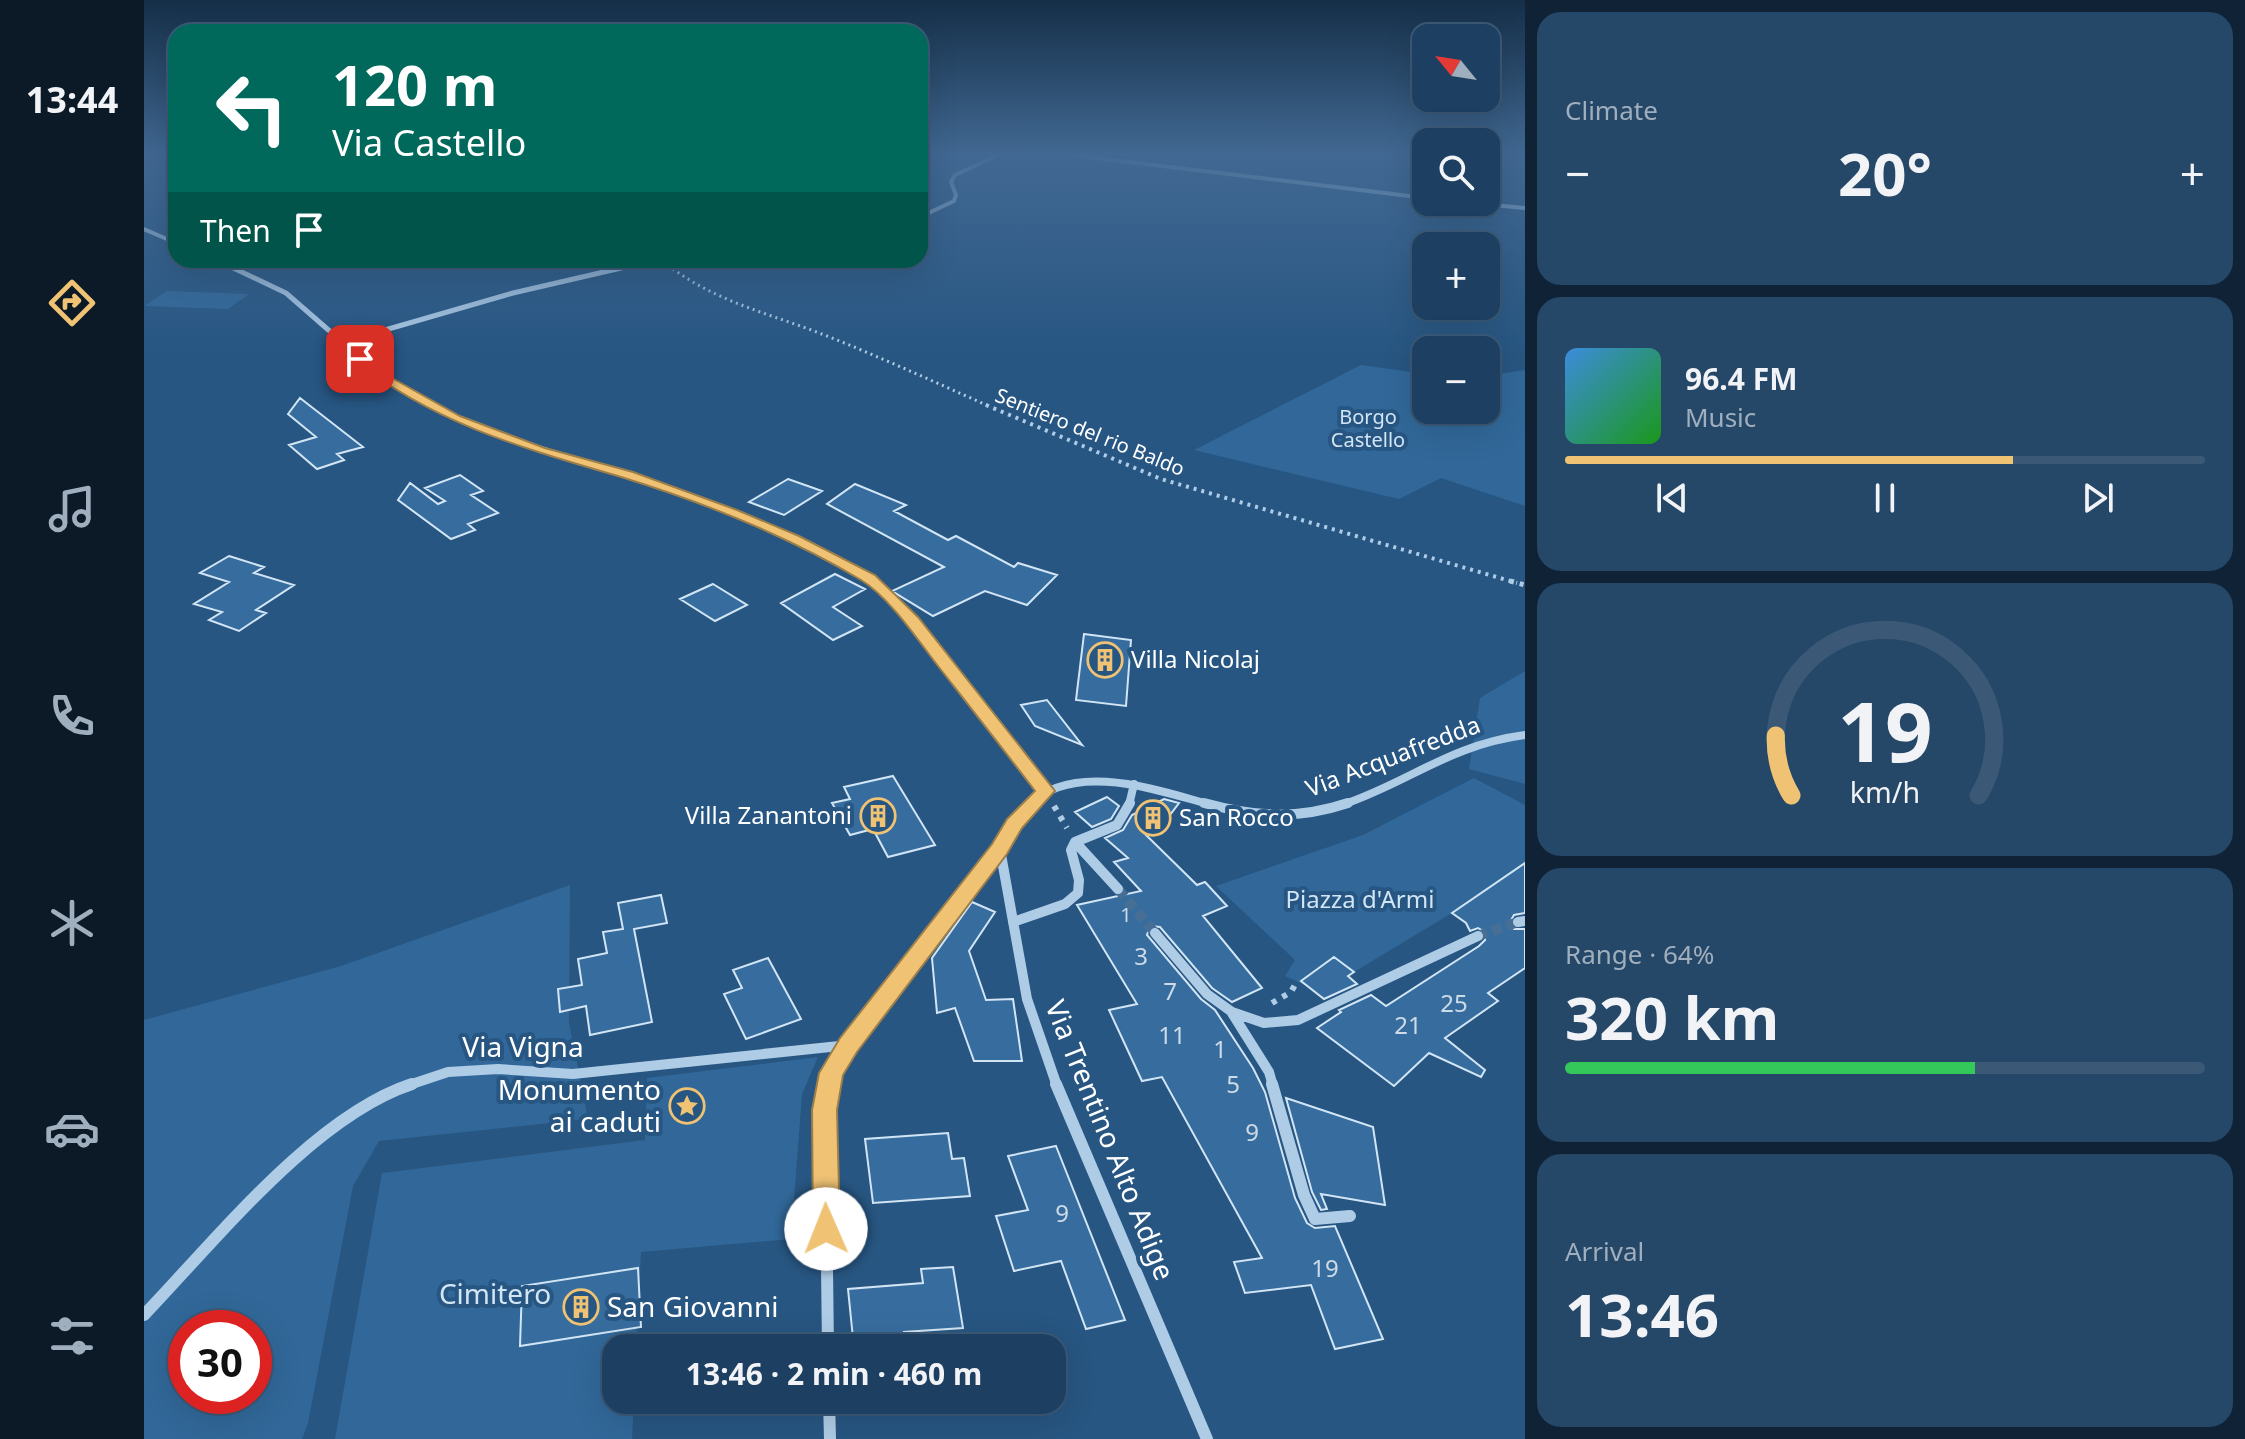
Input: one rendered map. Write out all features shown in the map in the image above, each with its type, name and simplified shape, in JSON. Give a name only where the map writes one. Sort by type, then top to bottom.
[{"type":"street","points":[[144,229],[168,240]]},
{"type":"street","points":[[233,268],[286,293],[387,381],[456,419],[540,451],[628,475],[732,513],[793,539],[869,578],[912,620],[1046,791],[1014,824],[1000,849],[849,1045],[831,1073],[825,1110],[828,1334]]},
{"type":"street","points":[[340,343],[513,293],[621,268]]},
{"type":"street","name":"Via Acquafredda","points":[[1046,791],[1092,780],[1134,784],[1218,806],[1284,817],[1318,811],[1396,782],[1455,749],[1489,739],[1525,735]]},
{"type":"street","points":[[1013,922],[1065,904],[1078,893],[1079,880],[1071,850],[1075,842],[1120,825],[1132,808],[1134,784]]},
{"type":"street","points":[[1075,842],[1118,889]]},
{"type":"street","name":"Via Trentino Alto Adige","points":[[1000,849],[1027,999],[1057,1087],[1207,1439]]},
{"type":"street","points":[[1155,933],[1207,994],[1232,1012],[1264,1023],[1298,1020],[1478,936]]},
{"type":"street","points":[[1232,1012],[1269,1072],[1304,1195],[1315,1219],[1350,1216]]},
{"type":"street","name":"Via Vigna","points":[[144,1315],[295,1157],[347,1118],[402,1087],[448,1072],[498,1069],[573,1074],[849,1045]]},
{"type":"street","points":[[829,1414],[830,1439]]},
{"type":"path","name":"Sentiero del rio Baldo","points":[[673,268],[687,280],[726,300],[816,332],[1161,479],[1525,585]]},
{"type":"path","points":[[1046,791],[1075,842]]},
{"type":"green space","points":[[167,291],[249,294],[228,309],[144,306]]},
{"type":"green space","name":"Borgo Castello","points":[[1361,365],[1412,372],[1412,424],[1500,424],[1500,374],[1525,370],[1525,506],[1441,478],[1399,499],[1194,450]]},
{"type":"green space","points":[[1525,671],[1525,784],[1469,769],[1480,698]]},
{"type":"green space","name":"Piazza d'Armi","points":[[1474,778],[1525,805],[1525,863],[1452,913],[1354,972],[1334,957],[1313,972],[1319,977],[1307,986],[1285,976],[1295,960],[1216,886],[1363,835]]},
{"type":"green space","points":[[570,885],[569,1023],[588,1119],[379,1141],[353,1186],[308,1423],[302,1439],[144,1439],[144,1020],[341,966]]},
{"type":"green space","name":"Cimitero","points":[[818,1057],[802,1094],[791,1239],[641,1252],[637,1334],[602,1334],[602,1414],[633,1414],[632,1439],[335,1439],[382,1173],[645,1140],[647,1078]]},
{"type":"building","points":[[300,398],[363,447],[337,454],[344,460],[317,469],[289,445],[316,437],[288,414]]},
{"type":"building","points":[[460,475],[483,491],[471,495],[498,513],[468,524],[475,530],[451,539],[398,500],[410,483],[438,504],[445,501],[425,488]]},
{"type":"building","points":[[788,479],[822,491],[784,515],[749,502]]},
{"type":"building","points":[[855,484],[906,505],[894,511],[948,540],[956,536],[1014,567],[1018,563],[1057,575],[1027,605],[985,591],[933,616],[892,591],[944,567],[827,504]]},
{"type":"building","points":[[229,556],[264,567],[254,573],[294,585],[256,610],[266,613],[239,631],[209,620],[222,612],[194,604],[229,582],[200,573]]},
{"type":"building","points":[[835,574],[865,589],[833,607],[862,626],[833,640],[781,603]]},
{"type":"building","points":[[713,584],[747,605],[715,621],[680,599]]},
{"type":"building","name":"Villa Nicolaj","points":[[1084,634],[1131,640],[1126,706],[1076,700]]},
{"type":"building","points":[[1047,700],[1082,745],[1035,726],[1021,705]]},
{"type":"building","name":"Villa Zanantoni","points":[[893,776],[935,845],[888,857],[873,829],[850,835],[832,803],[850,799],[844,787]]},
{"type":"building","points":[[1107,797],[1119,806],[1111,819],[1092,827],[1075,812]]},
{"type":"building","points":[[1164,799],[1179,803],[1160,828],[1146,835],[1197,885],[1205,882],[1227,906],[1203,916],[1262,988],[1232,1002],[1212,988],[1160,927],[1150,926],[1147,935],[1201,999],[1215,1010],[1253,1068],[1265,1092],[1295,1198],[1307,1223],[1315,1228],[1335,1226],[1383,1339],[1335,1349],[1311,1285],[1245,1293],[1234,1262],[1262,1258],[1162,1077],[1142,1081],[1109,1010],[1137,1004],[1077,905],[1141,891],[1114,862],[1128,858],[1105,838],[1123,830],[1132,815]]},
{"type":"building","points":[[1525,863],[1525,913],[1514,915],[1510,922],[1514,929],[1525,929],[1525,968],[1488,993],[1498,1001],[1445,1038],[1485,1070],[1481,1077],[1429,1053],[1394,1086],[1317,1028],[1341,1012],[1339,1010],[1371,995],[1386,1006],[1479,946],[1485,940],[1485,932],[1478,928],[1470,931],[1466,923],[1452,913]]},
{"type":"building","points":[[661,895],[667,923],[634,929],[652,1022],[590,1035],[586,1006],[560,1012],[558,989],[582,985],[578,959],[607,953],[603,932],[623,929],[618,903]]},
{"type":"building","points":[[972,902],[995,912],[969,951],[986,1000],[1013,999],[1022,1061],[974,1061],[955,1008],[937,1013],[932,958]]},
{"type":"building","points":[[1334,957],[1354,972],[1348,976],[1357,984],[1324,999],[1301,981]]},
{"type":"building","points":[[768,958],[801,1019],[746,1039],[724,994],[742,988],[733,970]]},
{"type":"building","points":[[1286,1098],[1373,1127],[1385,1205],[1321,1194],[1327,1209],[1321,1210],[1312,1192]]},
{"type":"building","points":[[948,1133],[952,1159],[964,1158],[970,1196],[873,1203],[865,1139]]},
{"type":"building","points":[[1056,1146],[1125,1320],[1086,1329],[1061,1261],[1014,1271],[996,1216],[1028,1210],[1008,1156]]},
{"type":"building","points":[[953,1267],[963,1328],[904,1334],[853,1334],[848,1289],[923,1283],[921,1269]]},
{"type":"building","name":"San Giovanni","points":[[638,1268],[641,1327],[520,1346],[522,1286]]},
{"type":"tunnel","points":[[1118,889],[1155,933]]},
{"type":"tunnel","points":[[1478,936],[1518,922]]},
{"type":"place","name":"Villa Nicolaj","points":[[1105,660]]},
{"type":"place","name":"Villa Zanantoni","points":[[878,816]]},
{"type":"place","name":"San Rocco","points":[[1153,818]]},
{"type":"place","name":"Monumento ai caduti","points":[[687,1106]]},
{"type":"place","name":"San Giovanni","points":[[581,1307]]},
{"type":"route","points":[[360,359],[387,381],[456,419],[540,451],[628,475],[732,513],[793,539],[869,578],[912,620],[1046,791],[1014,824],[1000,849],[849,1045],[831,1073],[825,1110],[826,1229]]}]
